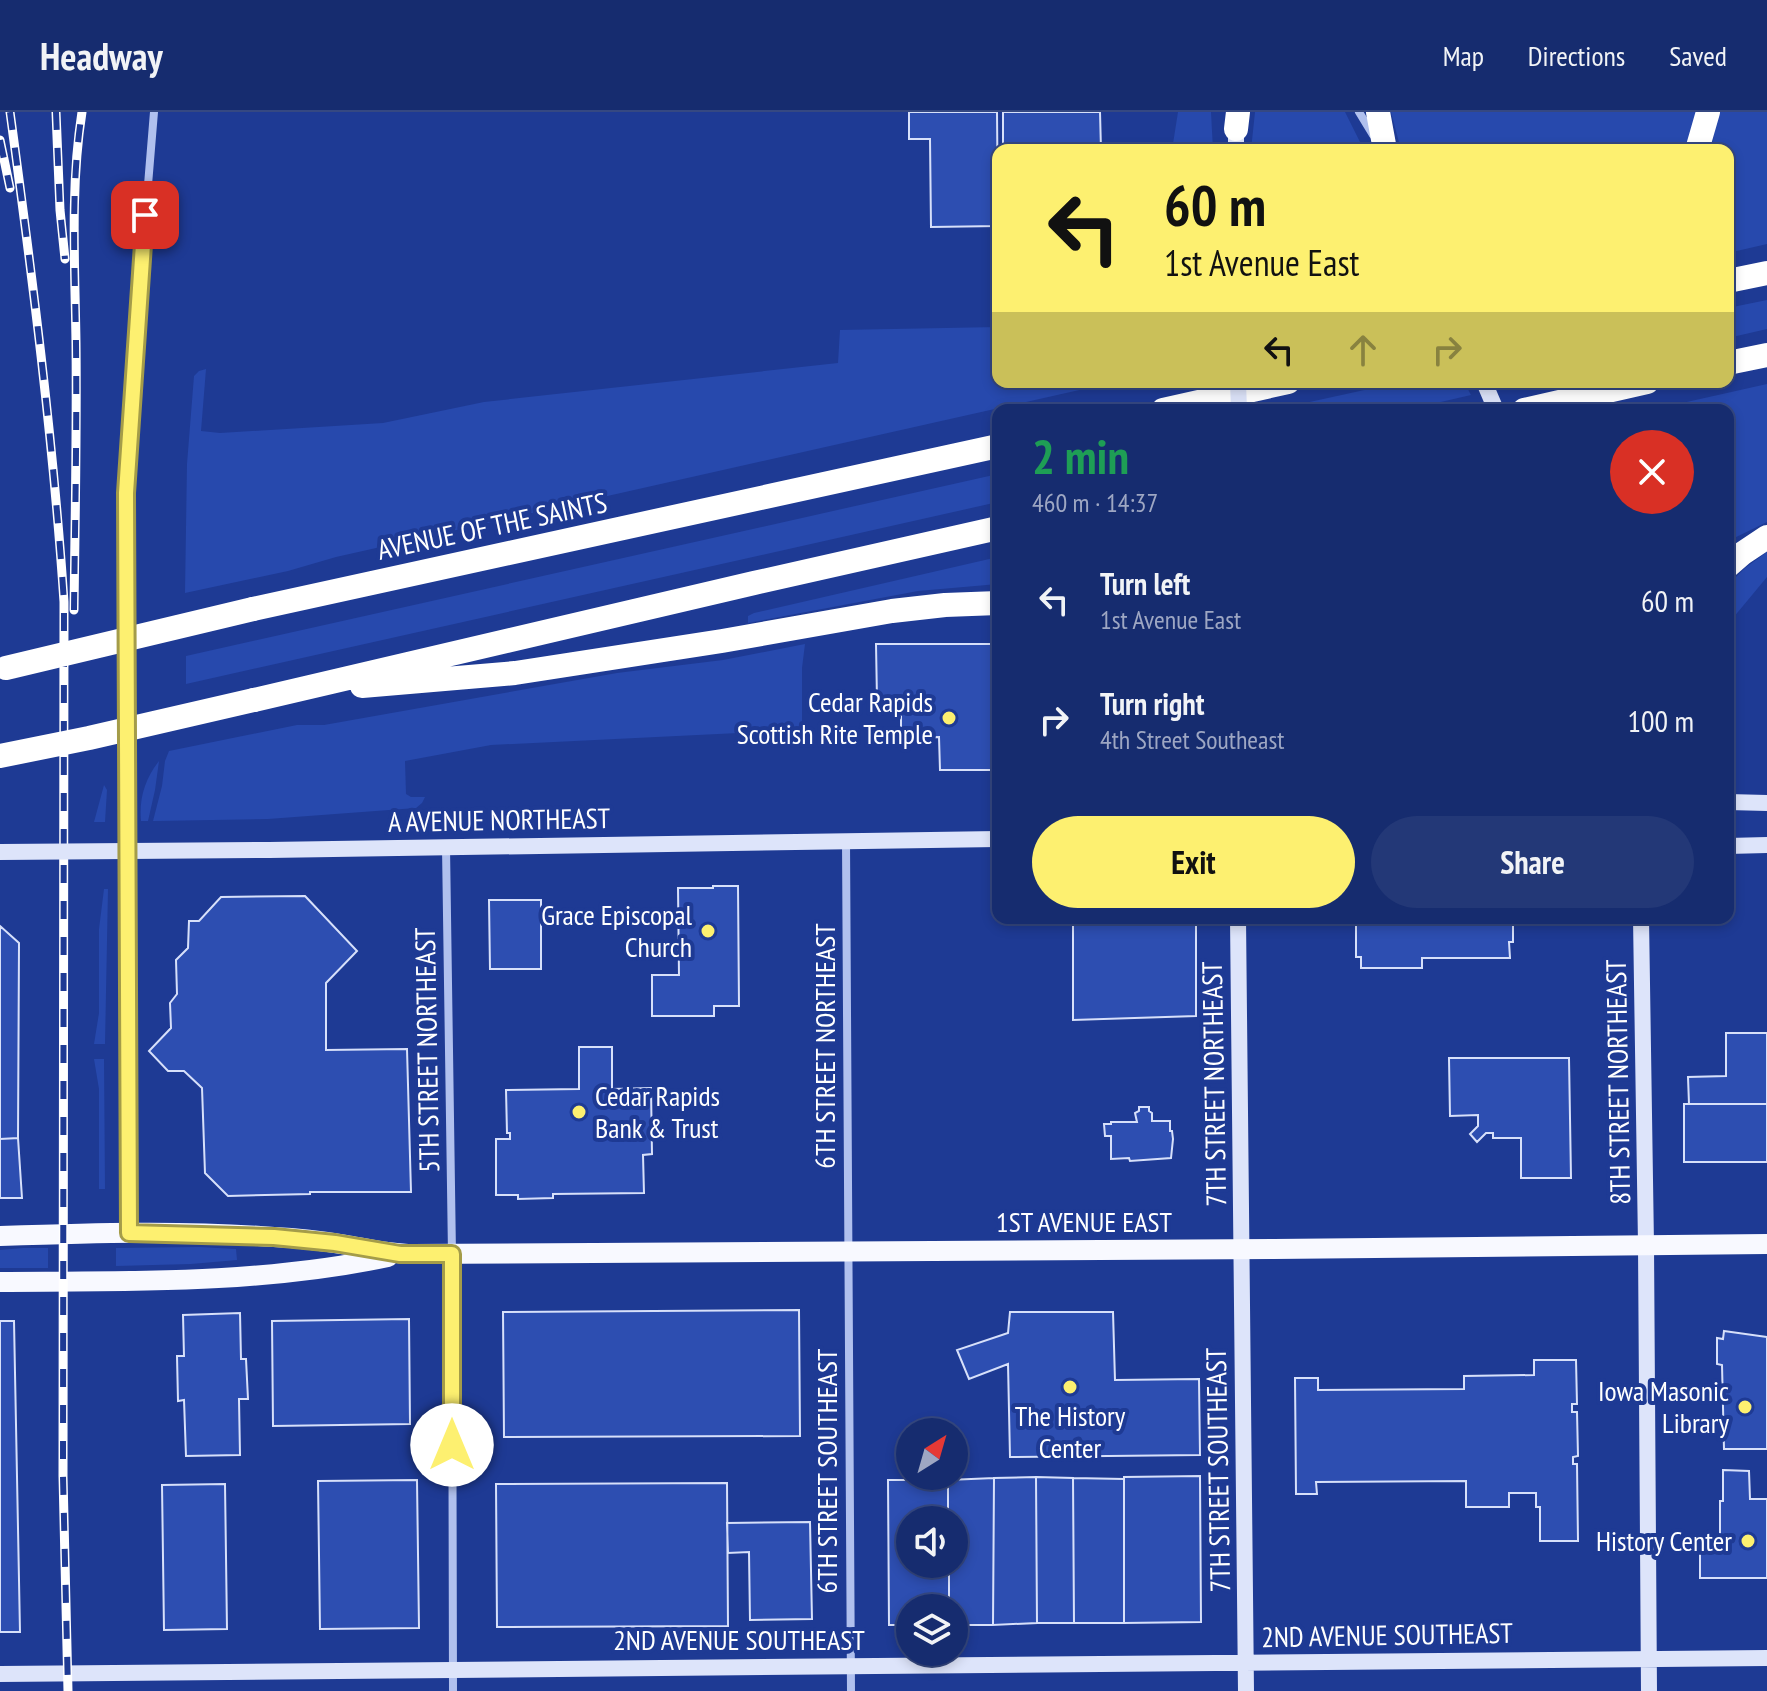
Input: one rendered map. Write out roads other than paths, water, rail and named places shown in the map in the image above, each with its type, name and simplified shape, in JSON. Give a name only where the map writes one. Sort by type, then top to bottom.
[{"type":"highway","points":[[1378,112],[1382,144]]},
{"type":"highway","points":[[1699,144],[1708,112]]},
{"type":"highway","points":[[1734,280],[1767,273]]},
{"type":"highway","points":[[1734,362],[1767,355]]},
{"type":"highway","points":[[1162,404],[1213,388]]},
{"type":"highway","points":[[1190,404],[1261,388]]},
{"type":"highway","points":[[1550,404],[1621,388]]},
{"type":"highway","name":"AVENUE OF THE SAINTS","points":[[2,669],[253,609],[992,447]]},
{"type":"highway","points":[[0,756],[992,529]]},
{"type":"highway","points":[[1734,549],[1767,536]]},
{"type":"highway","points":[[1734,561],[1767,536]]},
{"type":"highway","points":[[292,691],[515,673],[892,611],[992,603]]},
{"type":"main road","points":[[1734,802],[1767,803]]},
{"type":"main road","name":"A AVENUE NORTHEAST","points":[[0,852],[992,839]]},
{"type":"main road","points":[[1734,846],[1767,845]]},
{"type":"main road","name":"7TH STREET NORTHEAST","points":[[1238,924],[1242,1249]]},
{"type":"main road","name":"8TH STREET NORTHEAST","points":[[1641,924],[1649,1691]]},
{"type":"main road","name":"1ST AVENUE EAST","points":[[0,1236],[129,1233],[274,1237],[400,1254],[1767,1244]]},
{"type":"main road","name":"7TH STREET SOUTHEAST","points":[[1242,1249],[1246,1691]]},
{"type":"main road","name":"1ST AVENUE EAST","points":[[0,1282],[179,1281],[305,1272],[400,1254]]},
{"type":"main road","name":"2ND AVENUE SOUTHEAST","points":[[0,1674],[1767,1658]]},
{"type":"street","points":[[129,1233],[126,493],[154,112]]},
{"type":"street","points":[[1359,112],[1379,144]]},
{"type":"street","name":"6TH STREET NORTHEAST","points":[[846,841],[847,1251]]},
{"type":"street","name":"5TH STREET NORTHEAST","points":[[446,846],[452,1254],[453,1691]]},
{"type":"street","name":"6TH STREET SOUTHEAST","points":[[847,1251],[851,1691]]},
{"type":"railway","points":[[10,112],[48,418],[64,602],[63,1476],[68,1691]]},
{"type":"railway","points":[[56,112],[65,259]]},
{"type":"railway","points":[[74,610],[74,256],[82,112]]},
{"type":"railway","points":[[0,140],[10,188]]},
{"type":"place","name":"Cedar Rapids Scottish Rite Temple","points":[[949,718]]},
{"type":"place","name":"Grace Episcopal Church","points":[[708,931]]},
{"type":"place","name":"Cedar Rapids Bank & Trust","points":[[579,1112]]},
{"type":"place","name":"The History Center","points":[[1070,1387]]},
{"type":"place","name":"Iowa Masonic Library","points":[[1745,1407]]},
{"type":"place","name":"History Center","points":[[1748,1541]]}]
